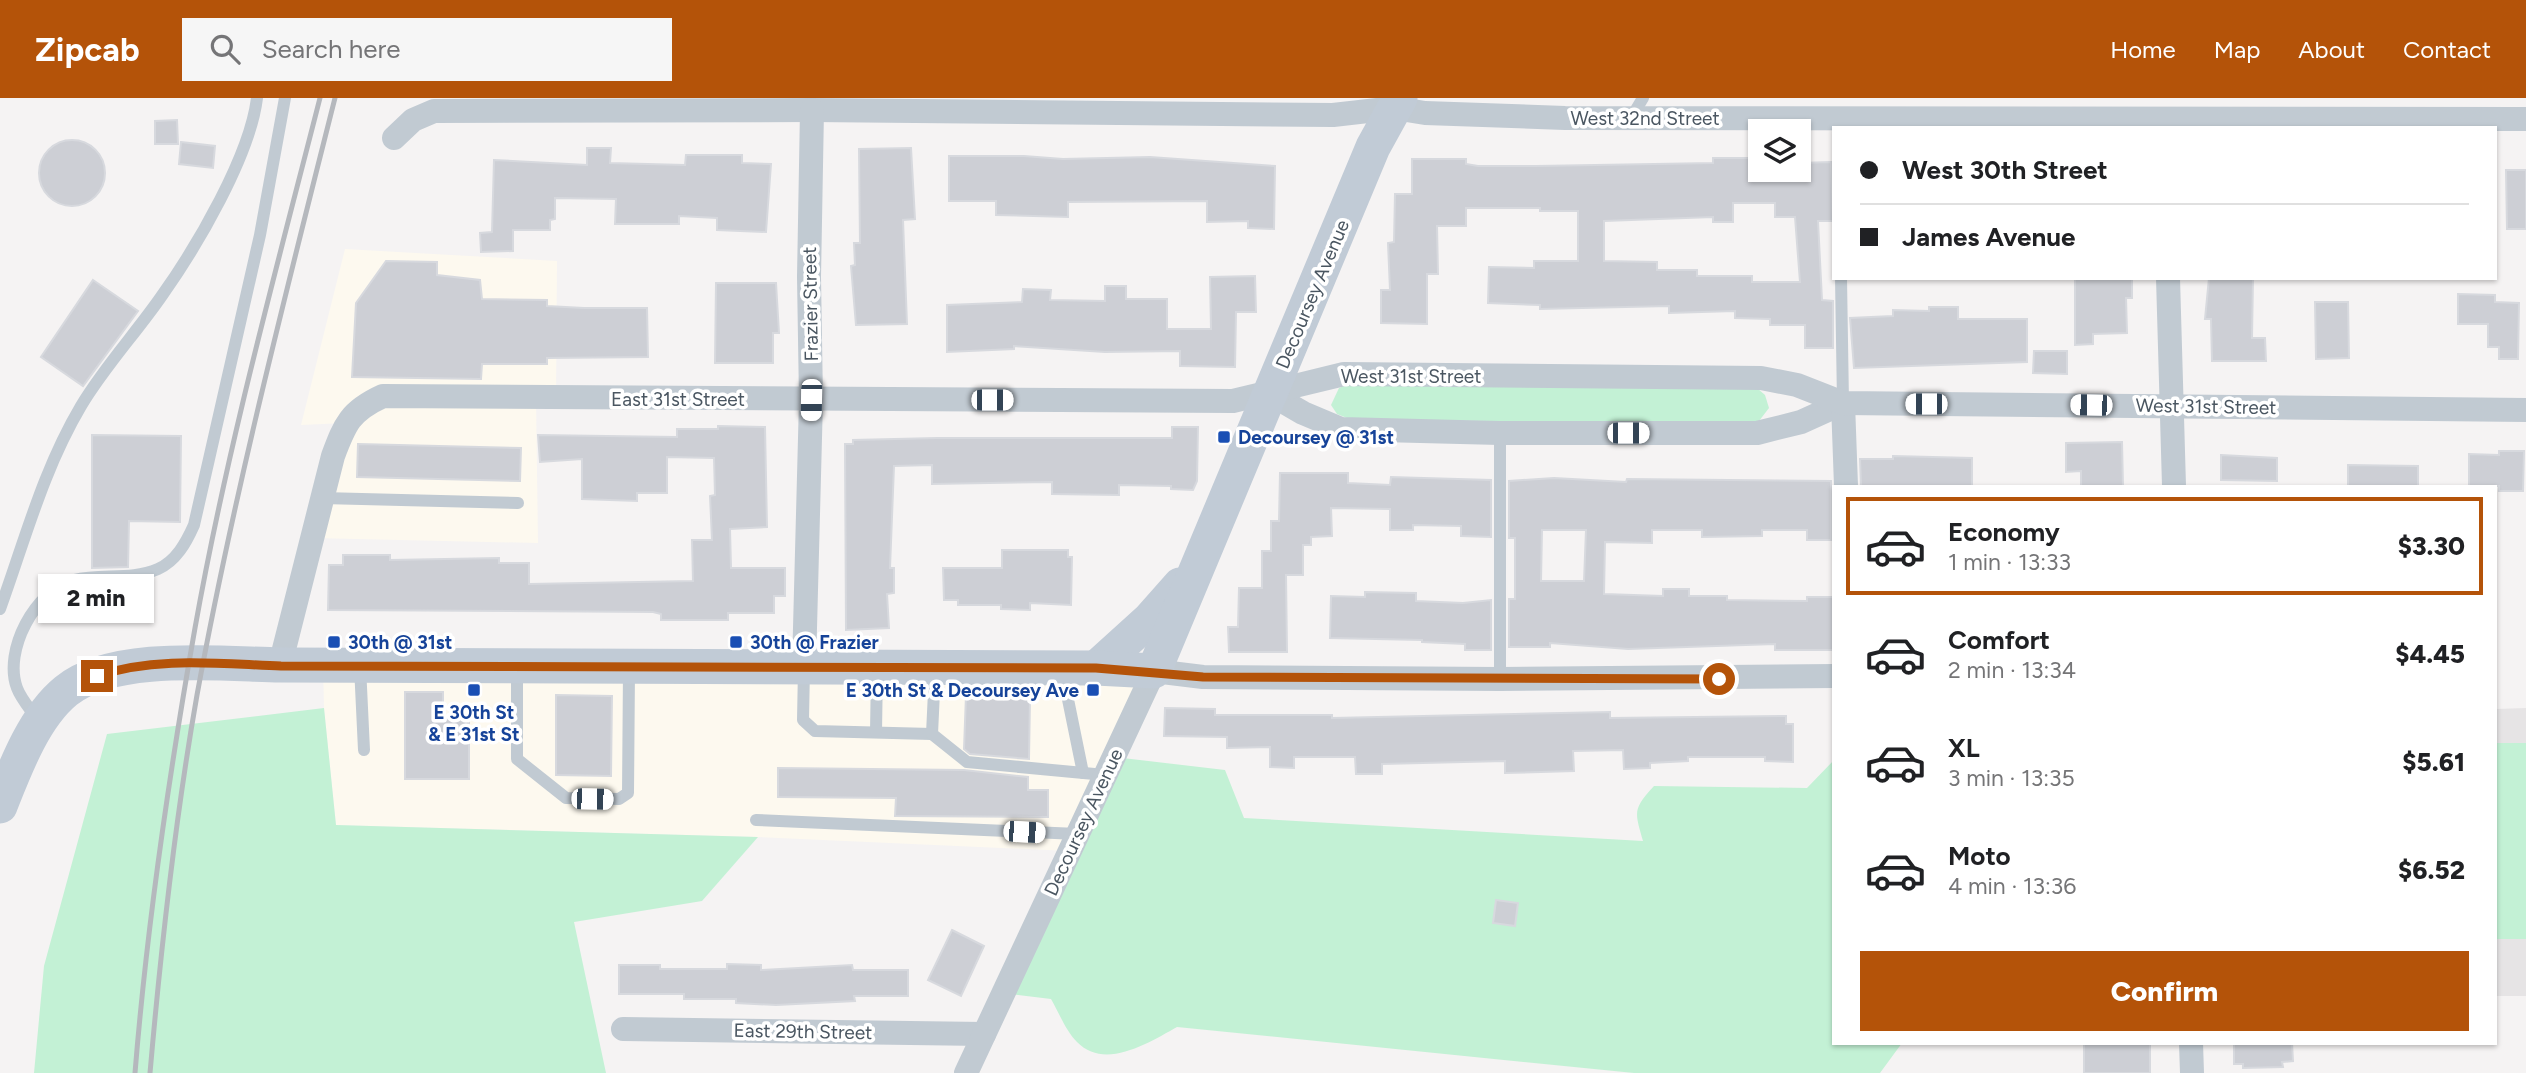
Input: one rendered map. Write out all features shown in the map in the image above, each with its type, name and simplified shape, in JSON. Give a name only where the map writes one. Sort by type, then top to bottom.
[{"type":"main road","name":"Decoursey Avenue","points":[[1154,671],[1393,101]]},
{"type":"main road","name":"Decoursey Avenue","points":[[1096,668],[1149,620],[1196,570]]},
{"type":"main road","points":[[0,806],[11,777],[40,724],[65,691],[79,682],[115,670],[174,662],[281,666],[804,666],[1096,668],[1154,671]]},
{"type":"street","name":"West 32nd Street","points":[[394,138],[413,120],[435,111],[730,104],[812,110],[1164,106],[1333,115],[1393,101],[1425,113],[1637,108],[1839,123],[2162,115],[2526,119]]},
{"type":"street","name":"Frazier Street","points":[[804,666],[811,400],[808,277],[812,110]]},
{"type":"street","points":[[2168,280],[2174,485]]},
{"type":"street","name":"West 31st Street","points":[[1270,394],[1304,382],[1344,374],[1761,377],[1797,385],[1843,403],[2526,410]]},
{"type":"street","name":"East 31st Street","points":[[281,666],[322,498],[345,423],[362,405],[383,396],[1233,401],[1270,394]]},
{"type":"street","name":"West 31st Street","points":[[1270,394],[1303,413],[1342,429],[1500,433],[1756,433],[1801,422],[1843,403]]},
{"type":"street","points":[[1843,403],[1846,485]]},
{"type":"street","points":[[1154,671],[1203,677],[1500,679],[1832,676]]},
{"type":"street","name":"Decoursey Avenue","points":[[966,1073],[1077,834],[1094,774],[1154,671]]},
{"type":"street","name":"East 29th Street","points":[[622,1029],[984,1034]]},
{"type":"street","points":[[2191,1045],[2192,1073]]},
{"type":"lane","points":[[0,609],[47,469],[82,404],[165,293],[206,223],[235,166],[257,98]]},
{"type":"lane","points":[[40,724],[17,687],[16,668],[19,643],[36,604],[47,592],[73,580],[132,577],[159,569],[172,560],[194,525],[260,235],[285,98]]},
{"type":"lane","points":[[1841,280],[1843,403]]},
{"type":"lane","points":[[1500,433],[1500,679]]},
{"type":"lane","points":[[322,498],[518,503]]},
{"type":"lane","points":[[360,666],[364,750]]},
{"type":"lane","points":[[517,666],[515,751],[522,765],[566,798],[619,799],[628,793],[628,666]]},
{"type":"lane","points":[[804,666],[803,720],[815,731],[932,734],[967,762],[1094,774],[1061,668]]},
{"type":"lane","points":[[876,732],[877,667]]},
{"type":"lane","points":[[932,734],[935,667]]},
{"type":"lane","points":[[756,820],[1077,834]]},
{"type":"shaded area","points":[[345,249],[557,261],[556,398],[536,398],[538,543],[312,538],[345,423],[301,425]]},
{"type":"shaded area","points":[[323,665],[1154,671],[1069,851],[758,837],[336,825],[324,708]]},
{"type":"shaded area","points":[[2526,708],[2526,996],[2497,996],[2497,709]]},
{"type":"green space","points":[[1348,384],[1757,388],[1765,395],[1769,408],[1759,421],[1751,423],[1352,420],[1337,414],[1331,405],[1339,388]]},
{"type":"green space","points":[[324,708],[336,825],[758,837],[702,901],[574,922],[606,1073],[34,1073],[44,966],[107,734]]},
{"type":"green space","points":[[2497,743],[2526,743],[2526,939],[2497,939]]},
{"type":"green space","points":[[1114,757],[1225,770],[1244,818],[1643,841],[1637,812],[1654,786],[1807,788],[1832,762],[1832,1045],[1901,1045],[1880,1073],[1634,1073],[1177,1027],[1127,1051],[1101,1054],[1088,1050],[1077,1042],[1069,1033],[1051,999],[1003,993]]},
{"type":"building","points":[[177,120],[178,144],[155,144],[155,121]]},
{"type":"building","points":[[65,140],[79,140],[91,145],[100,154],[105,173],[103,186],[96,197],[79,206],[65,206],[53,201],[44,192],[39,180],[39,166],[44,154],[53,145]]},
{"type":"building","points":[[181,142],[215,146],[213,168],[179,164]]},
{"type":"building","points":[[587,148],[611,148],[610,163],[685,165],[686,155],[742,155],[742,163],[771,164],[766,232],[717,230],[717,218],[679,216],[679,224],[615,224],[616,199],[555,198],[555,219],[550,220],[550,230],[513,230],[513,251],[481,252],[480,233],[492,232],[494,160],[587,165]]},
{"type":"building","points":[[911,148],[915,219],[903,220],[907,324],[856,325],[851,266],[855,265],[854,243],[860,243],[859,149]]},
{"type":"building","points":[[949,156],[1063,159],[1150,157],[1275,166],[1274,229],[1248,228],[1248,221],[1207,222],[1207,201],[1068,202],[1068,217],[996,215],[996,201],[949,201]]},
{"type":"building","points":[[1713,158],[1748,158],[1748,182],[1811,182],[1811,163],[1831,162],[1832,221],[1818,221],[1822,300],[1833,301],[1833,348],[1805,348],[1805,325],[1770,325],[1770,319],[1735,318],[1735,311],[1669,313],[1669,306],[1540,309],[1540,305],[1488,303],[1489,267],[1534,268],[1534,261],[1578,261],[1578,211],[1540,211],[1540,208],[1466,208],[1466,226],[1437,226],[1438,274],[1427,274],[1427,324],[1381,323],[1381,290],[1390,290],[1388,243],[1394,242],[1395,194],[1412,194],[1412,159],[1466,159],[1466,164],[1713,163]],"holes":[[[1733,203],[1775,203],[1775,217],[1795,217],[1800,282],[1752,282],[1752,276],[1697,276],[1697,270],[1657,270],[1657,262],[1604,261],[1604,221],[1713,217],[1713,222],[1733,222]]]},
{"type":"building","points":[[2506,170],[2526,170],[2526,229],[2507,229]]},
{"type":"building","points":[[386,261],[437,262],[437,275],[480,280],[482,299],[547,300],[547,306],[647,308],[648,357],[547,358],[547,364],[482,364],[481,379],[352,377],[356,303]]},
{"type":"building","points":[[1255,276],[1256,312],[1236,312],[1235,367],[1180,366],[1180,351],[1105,352],[1014,346],[1014,349],[947,352],[947,305],[1022,302],[1023,289],[1051,290],[1050,300],[1105,301],[1105,286],[1126,286],[1126,299],[1167,299],[1167,329],[1211,329],[1210,277]]},
{"type":"building","points":[[93,280],[138,311],[83,386],[41,357]]},
{"type":"building","points":[[2075,280],[2132,280],[2132,298],[2126,298],[2127,333],[2093,334],[2093,344],[2075,345]]},
{"type":"building","points":[[2209,280],[2253,280],[2252,338],[2265,338],[2266,361],[2212,361],[2211,319],[2205,319]]},
{"type":"building","points":[[716,283],[776,283],[779,333],[773,333],[773,363],[715,363]]},
{"type":"building","points":[[2458,294],[2495,295],[2495,302],[2519,303],[2518,359],[2499,359],[2499,347],[2488,347],[2488,324],[2458,324]]},
{"type":"building","points":[[2315,302],[2348,302],[2349,358],[2316,359]]},
{"type":"building","points":[[1929,307],[1958,307],[1958,319],[2027,319],[2027,362],[1854,368],[1850,318],[1893,316],[1893,310],[1929,311]]},
{"type":"building","points":[[2034,351],[2067,351],[2067,374],[2033,373]]},
{"type":"building","points":[[718,426],[765,427],[767,527],[730,529],[731,568],[785,568],[785,596],[774,596],[774,613],[728,613],[728,620],[661,620],[661,614],[653,612],[328,610],[329,565],[343,565],[343,555],[390,555],[390,560],[499,558],[499,563],[529,563],[529,584],[693,581],[692,540],[712,540],[710,496],[715,495],[714,458],[667,457],[667,493],[637,493],[637,501],[582,499],[582,459],[540,462],[538,435],[677,437],[677,429],[718,429]]},
{"type":"building","points":[[1172,427],[1198,427],[1197,481],[1193,490],[1171,489],[1171,486],[1119,485],[1119,495],[1052,494],[1052,482],[932,484],[932,465],[894,466],[890,568],[894,568],[894,593],[887,594],[889,628],[846,630],[845,444],[853,444],[853,440],[937,438],[1172,438]]},
{"type":"building","points":[[92,435],[181,436],[180,522],[129,521],[128,567],[92,568]]},
{"type":"building","points":[[2122,442],[2123,485],[2081,485],[2081,471],[2066,472],[2066,443]]},
{"type":"building","points":[[358,444],[521,448],[520,481],[357,477]]},
{"type":"building","points":[[2499,451],[2524,451],[2523,491],[2499,491],[2497,485],[2469,485],[2469,454],[2499,455]]},
{"type":"building","points":[[2221,455],[2277,458],[2277,481],[2221,480]]},
{"type":"building","points":[[1893,456],[1972,458],[1972,485],[1861,485],[1860,459],[1893,459]]},
{"type":"building","points":[[2348,465],[2418,466],[2418,485],[2348,485]]},
{"type":"building","points":[[1280,473],[1348,473],[1348,483],[1390,485],[1391,477],[1491,480],[1491,537],[1461,536],[1461,526],[1413,525],[1413,530],[1390,530],[1390,509],[1331,508],[1332,536],[1311,537],[1311,545],[1303,545],[1303,575],[1286,575],[1287,652],[1229,652],[1228,627],[1238,627],[1239,588],[1262,588],[1262,551],[1271,551],[1271,521],[1279,521]]},
{"type":"building","points":[[1554,478],[1626,482],[1627,479],[1831,481],[1831,540],[1807,540],[1807,530],[1762,530],[1762,536],[1702,537],[1702,530],[1652,530],[1652,543],[1605,542],[1604,594],[1663,596],[1663,589],[1689,589],[1689,596],[1727,596],[1727,600],[1807,601],[1807,597],[1832,597],[1832,650],[1775,650],[1775,644],[1628,649],[1550,643],[1550,647],[1509,647],[1509,599],[1515,599],[1515,538],[1509,538],[1509,481]],"holes":[[[1542,530],[1586,530],[1584,581],[1541,581]]]},
{"type":"building","points":[[1002,550],[1068,550],[1068,557],[1072,557],[1071,605],[1030,603],[1030,610],[1001,609],[1001,605],[958,605],[958,600],[944,600],[943,568],[1002,568]]},
{"type":"building","points":[[1365,592],[1416,593],[1416,601],[1463,603],[1491,600],[1491,650],[1465,650],[1465,644],[1422,640],[1330,638],[1331,596],[1365,597]]},
{"type":"building","points":[[405,692],[443,692],[443,719],[469,719],[469,779],[405,779]]},
{"type":"building","points":[[556,695],[612,696],[611,776],[556,775]]},
{"type":"building","points":[[966,695],[1030,697],[1029,759],[970,754],[964,749]]},
{"type":"building","points":[[1165,708],[1215,709],[1215,715],[1332,715],[1332,718],[1610,712],[1610,718],[1786,716],[1786,724],[1793,724],[1793,762],[1765,761],[1765,757],[1688,757],[1688,761],[1650,763],[1650,768],[1624,769],[1623,750],[1573,751],[1574,771],[1505,773],[1505,761],[1382,764],[1382,774],[1356,774],[1355,757],[1294,757],[1294,768],[1270,767],[1270,747],[1227,748],[1227,737],[1164,736]]},
{"type":"building","points":[[778,768],[964,770],[1028,777],[1028,790],[1048,790],[1048,817],[895,816],[896,798],[778,797]]},
{"type":"building","points":[[1496,900],[1518,903],[1515,926],[1493,923]]},
{"type":"building","points":[[952,930],[984,946],[961,996],[928,980]]},
{"type":"building","points":[[727,964],[761,965],[761,970],[852,965],[853,970],[908,970],[908,996],[854,996],[855,1001],[776,1005],[736,1003],[736,999],[684,999],[684,994],[619,994],[619,965],[660,965],[660,969],[727,969]]},
{"type":"building","points":[[2084,1045],[2150,1045],[2150,1073],[2084,1073]]},
{"type":"building","points":[[2234,1045],[2292,1045],[2293,1061],[2282,1062],[2283,1067],[2243,1068],[2243,1064],[2234,1064]]},
{"type":"railway","points":[[135,1073],[160,850],[195,628],[237,428],[320,98]]},
{"type":"railway","points":[[150,1073],[169,884],[197,695],[244,470],[335,98]]},
{"type":"place","name":"Decoursey @ 31st","points":[[1224,437]]},
{"type":"place","name":"30th @ 31st","points":[[334,642]]},
{"type":"place","name":"30th @ Frazier","points":[[736,642]]},
{"type":"place","name":"E 30th St & E 31st St","points":[[474,690]]},
{"type":"place","name":"E 30th St & Decoursey Ave","points":[[1093,690]]},
{"type":"route","points":[[97,676],[115,670],[174,662],[281,666],[1096,668],[1203,677],[1719,679]]}]
